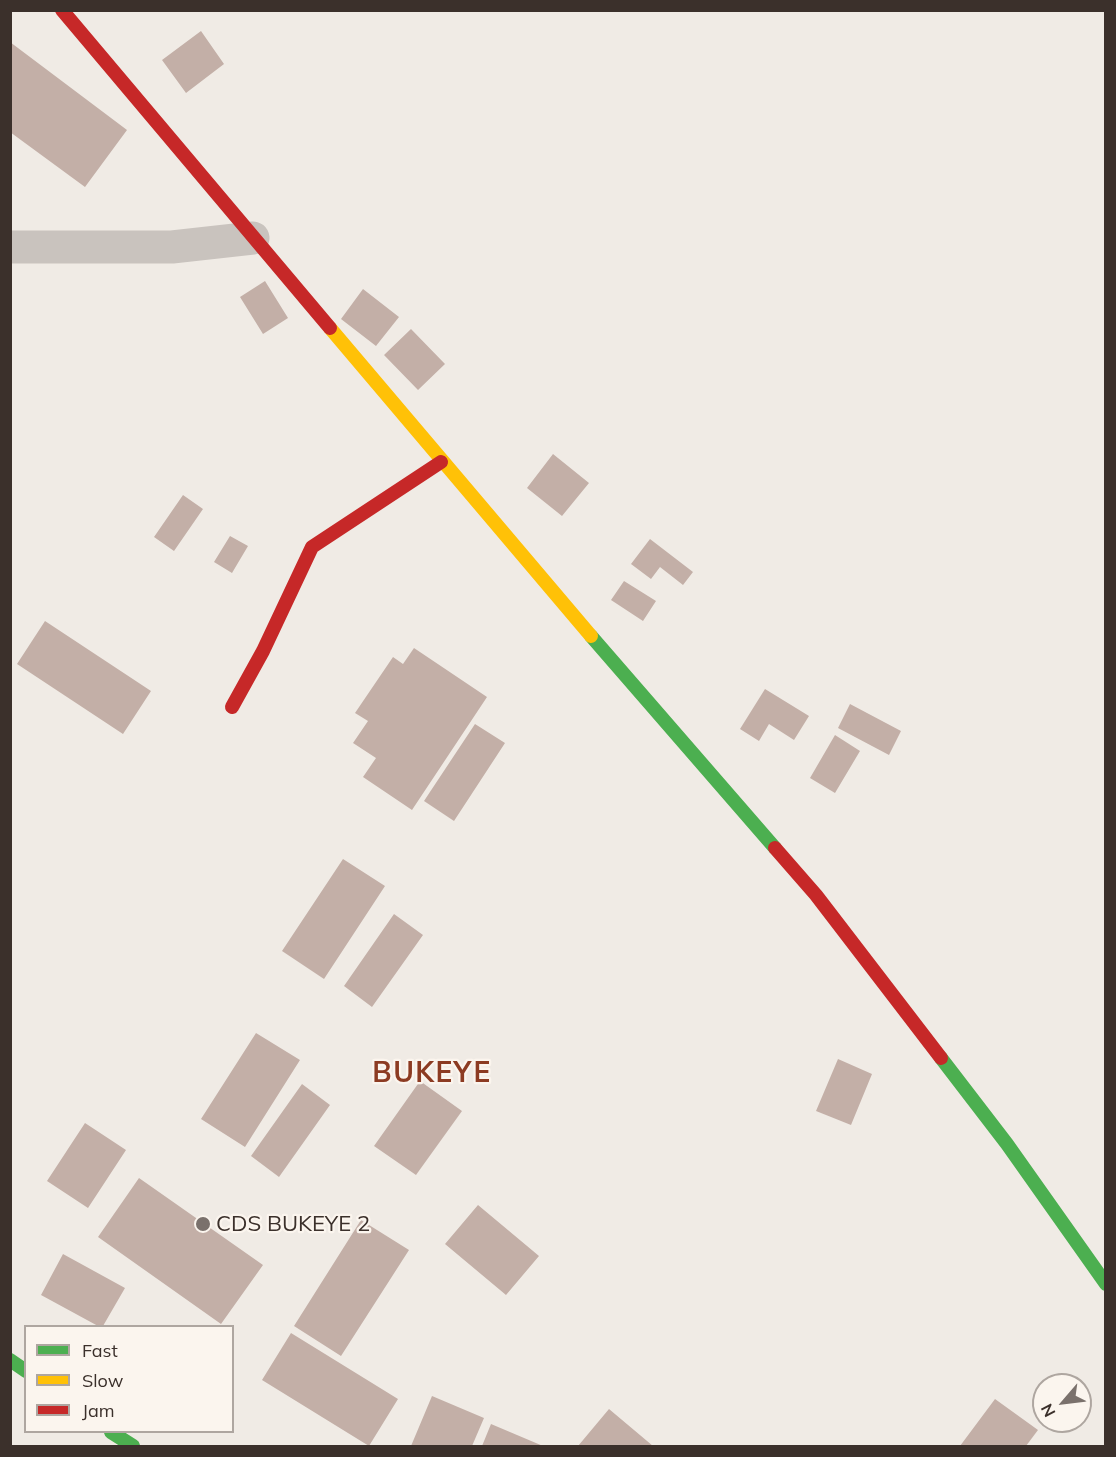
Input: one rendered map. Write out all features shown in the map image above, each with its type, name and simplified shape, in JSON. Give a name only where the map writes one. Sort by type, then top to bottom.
[{"type":"main road","points":[[62,10],[441,462],[816,895],[1007,1144],[1106,1284]]},
{"type":"main road","points":[[232,707],[263,651],[312,547],[441,462]]},
{"type":"main road","points":[[10,1360],[24,1370]]},
{"type":"main road","points":[[114,1433],[133,1446]]},
{"type":"street","points":[[10,247],[172,247],[253,238]]},
{"type":"building","points":[[201,31],[224,64],[186,93],[162,60]]},
{"type":"building","points":[[10,42],[127,130],[85,187],[10,132]]},
{"type":"building","points":[[265,281],[288,318],[263,334],[240,297]]},
{"type":"building","points":[[363,289],[399,317],[376,346],[341,319]]},
{"type":"building","points":[[411,329],[445,364],[418,390],[384,355]]},
{"type":"building","points":[[553,454],[589,483],[562,516],[527,488]]},
{"type":"building","points":[[183,495],[203,509],[174,551],[154,537]]},
{"type":"building","points":[[230,536],[248,546],[232,573],[214,562]]},
{"type":"building","points":[[650,539],[693,572],[683,585],[660,567],[651,579],[631,564]]},
{"type":"building","points":[[624,581],[656,601],[643,621],[611,600]]},
{"type":"building","points":[[45,621],[151,691],[123,734],[17,664]]},
{"type":"building","points":[[414,648],[487,697],[412,810],[363,777],[376,758],[353,743],[368,721],[355,713],[393,657],[403,664]]},
{"type":"building","points":[[765,689],[809,716],[794,740],[769,724],[759,741],[740,729]]},
{"type":"building","points":[[850,704],[901,731],[889,755],[838,728]]},
{"type":"building","points":[[475,724],[505,743],[454,821],[424,801]]},
{"type":"building","points":[[835,735],[860,751],[835,793],[810,778]]},
{"type":"building","points":[[343,859],[385,886],[324,979],[282,951]]},
{"type":"building","points":[[394,914],[423,935],[372,1007],[344,986]]},
{"type":"building","points":[[256,1033],[300,1060],[245,1147],[201,1119]]},
{"type":"building","points":[[838,1059],[872,1074],[851,1125],[816,1111]]},
{"type":"building","points":[[420,1081],[462,1111],[416,1175],[374,1146]]},
{"type":"building","points":[[302,1084],[330,1105],[279,1177],[251,1156]]},
{"type":"building","points":[[85,1123],[126,1150],[88,1208],[47,1181]]},
{"type":"building","name":"CDS BUKEYE 2","points":[[139,1178],[263,1265],[221,1324],[98,1237]]},
{"type":"building","points":[[478,1205],[539,1256],[506,1295],[445,1244]]},
{"type":"building","points":[[361,1220],[409,1250],[341,1356],[294,1326]]},
{"type":"building","points":[[63,1254],[125,1288],[104,1325],[96,1325],[41,1295]]},
{"type":"building","points":[[291,1333],[398,1399],[369,1446],[262,1380]]},
{"type":"building","points":[[432,1396],[484,1418],[472,1446],[411,1446]]},
{"type":"building","points":[[995,1399],[1032,1426],[1032,1433],[1036,1433],[1026,1446],[960,1446]]},
{"type":"building","points":[[609,1409],[653,1446],[578,1446]]},
{"type":"building","points":[[491,1424],[543,1446],[482,1446]]},
{"type":"traffic: fast","points":[[591,636],[775,848]]},
{"type":"traffic: fast","points":[[941,1058],[1007,1144],[1106,1284]]},
{"type":"traffic: fast","points":[[10,1360],[24,1370]]},
{"type":"traffic: fast","points":[[113,1433],[133,1446]]},
{"type":"traffic: slow","points":[[330,328],[591,636]]},
{"type":"traffic: jam","points":[[62,10],[330,328]]},
{"type":"traffic: jam","points":[[232,707],[263,651],[312,547],[441,462]]},
{"type":"traffic: jam","points":[[775,848],[816,895],[941,1058]]},
{"type":"place","name":"CDS BUKEYE 2","points":[[203,1224]]},
{"type":"district","name":"BUKEYE","points":[[432,1074]]}]
